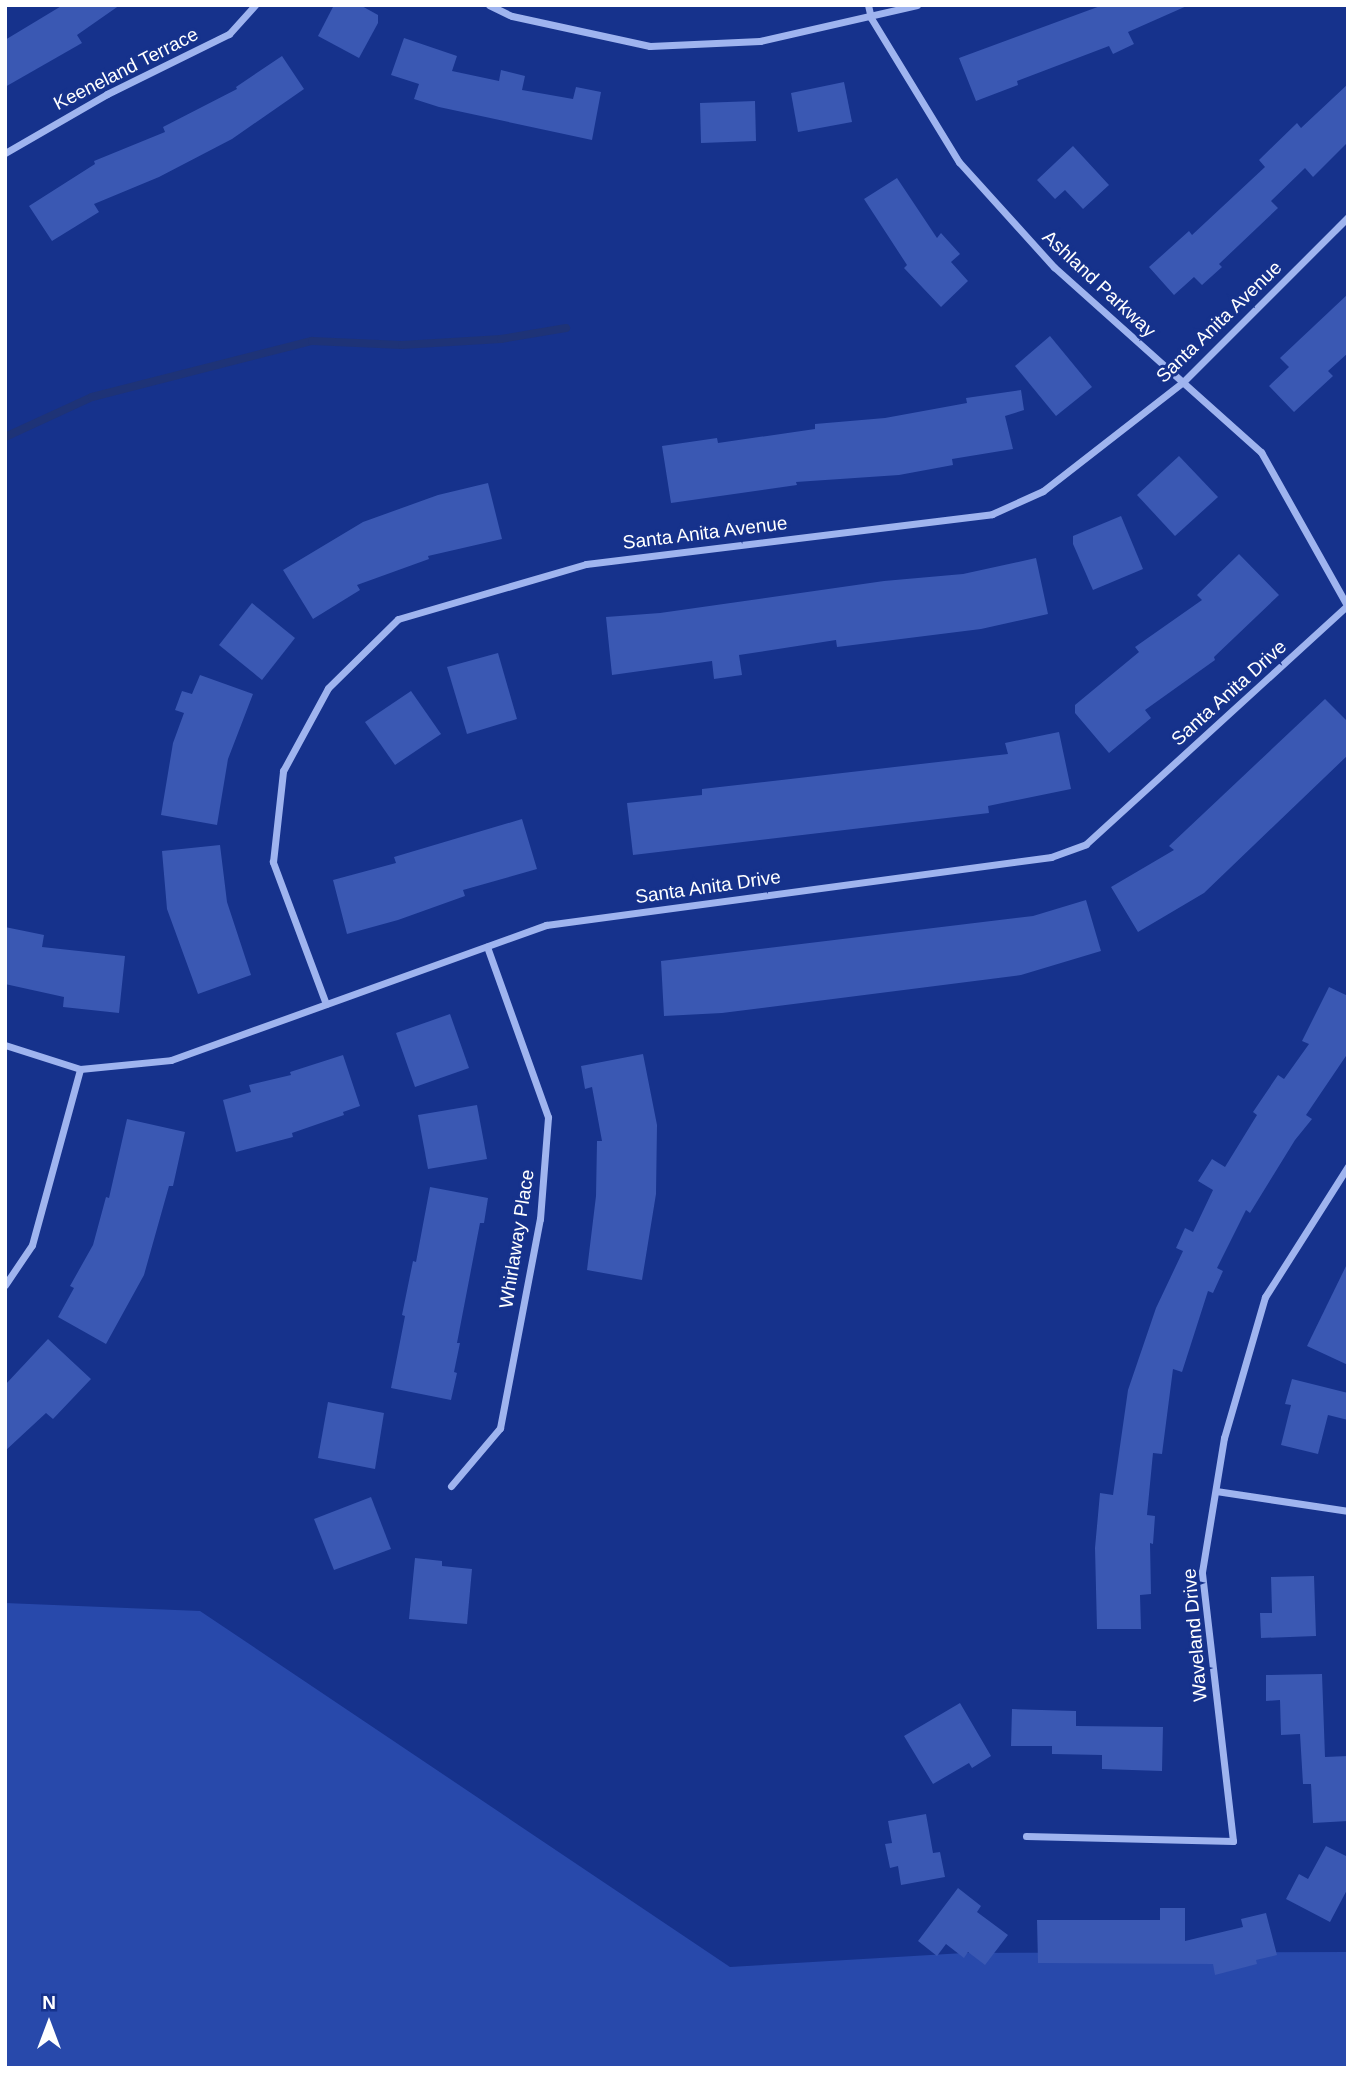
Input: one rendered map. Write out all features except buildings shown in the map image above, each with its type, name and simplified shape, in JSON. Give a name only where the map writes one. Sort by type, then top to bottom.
[{"type":"street","name":"Keeneland Terrace","points":[[5,153],[107,94],[229,34],[255,5]]},
{"type":"street","points":[[489,5],[512,16],[650,46],[760,41],[871,18],[917,5]]},
{"type":"street","name":"Ashland Parkway","points":[[868,5],[871,18],[959,162],[1054,267],[1261,452],[1348,607]]},
{"type":"street","name":"Santa Anita Avenue","points":[[326,1004],[273,862],[283,771],[328,688],[398,619],[586,564],[992,514],[1043,491],[1183,382],[1348,217]]},
{"type":"street","name":"Santa Anita Drive","points":[[5,1045],[80,1069],[171,1060],[547,925],[1051,857],[1086,844],[1348,607]]},
{"type":"street","name":"Whirlaway Place","points":[[451,1486],[500,1428],[540,1219],[548,1118],[487,947]]},
{"type":"street","points":[[5,1285],[32,1245],[80,1069]]},
{"type":"street","name":"Waveland Drive","points":[[1026,1836],[1233,1841],[1202,1572],[1224,1438],[1265,1297],[1348,1166]]},
{"type":"street","points":[[1216,1491],[1348,1511]]},
{"type":"shaded area","points":[[5,1603],[200,1611],[730,1967],[964,1953],[1348,1952],[1348,2068],[5,2068]]},
{"type":"waterway","points":[[5,437],[92,397],[312,341],[402,345],[501,339],[566,328]]}]
